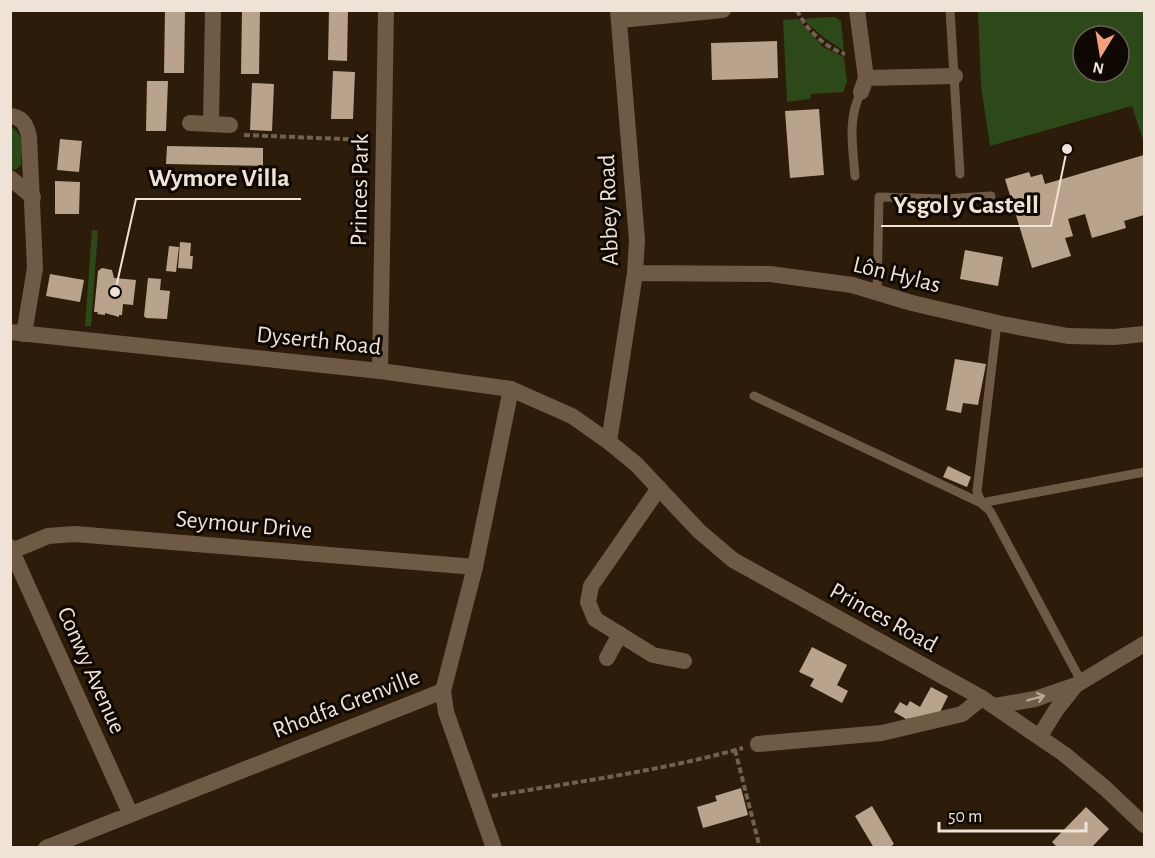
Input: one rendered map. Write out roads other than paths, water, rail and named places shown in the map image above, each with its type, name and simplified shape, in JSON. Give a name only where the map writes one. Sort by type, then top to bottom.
[{"type":"street","points":[[211,124],[213,10]]},
{"type":"street","name":"Princes Park","points":[[380,371],[386,10]]},
{"type":"street","points":[[619,15],[723,10]]},
{"type":"street","points":[[857,10],[863,59],[863,85],[955,76]]},
{"type":"street","name":"Abbey Road","points":[[609,442],[638,240],[619,15]]},
{"type":"street","points":[[10,116],[17,117],[27,126],[33,197],[35,268],[17,333]]},
{"type":"street","points":[[190,123],[230,125]]},
{"type":"street","points":[[10,178],[33,197]]},
{"type":"street","name":"Lôn Hylas","points":[[635,273],[770,274],[852,285],[997,323],[1068,336],[1114,338],[1144,334]]},
{"type":"street","name":"Dyserth Road","points":[[17,333],[380,371],[511,389],[572,416],[609,442]]},
{"type":"street","name":"Rhodfa Grenville","points":[[46,848],[443,691],[474,567],[511,389]]},
{"type":"street","name":"Princes Road","points":[[609,442],[636,464],[699,531],[733,560],[988,702],[1040,736],[1105,788],[1144,825]]},
{"type":"street","points":[[659,488],[591,586],[588,602],[595,619],[652,655],[684,661]]},
{"type":"street","name":"Seymour Drive","points":[[11,549],[48,536],[75,534],[474,567]]},
{"type":"street","name":"Conwy Avenue","points":[[11,549],[130,813]]},
{"type":"street","points":[[607,658],[620,634]]},
{"type":"street","points":[[759,744],[882,733],[962,714],[988,702],[1035,699],[1078,683],[1144,644]]},
{"type":"street","points":[[1040,736],[1056,710],[1078,683]]},
{"type":"street","points":[[443,691],[446,712],[494,848]]},
{"type":"lane","points":[[950,10],[960,174]]},
{"type":"lane","points":[[855,176],[851,128],[854,104],[863,85]]},
{"type":"lane","points":[[877,292],[879,197],[946,199],[991,196]]},
{"type":"lane","points":[[981,502],[977,491],[997,323]]},
{"type":"lane","points":[[754,396],[981,502],[990,511],[1078,683]]},
{"type":"lane","points":[[981,502],[1144,472]]},
{"type":"place","name":"Ysgol y Castell","points":[[1067,149]]},
{"type":"place","name":"Wymore Villa","points":[[115,292]]}]
